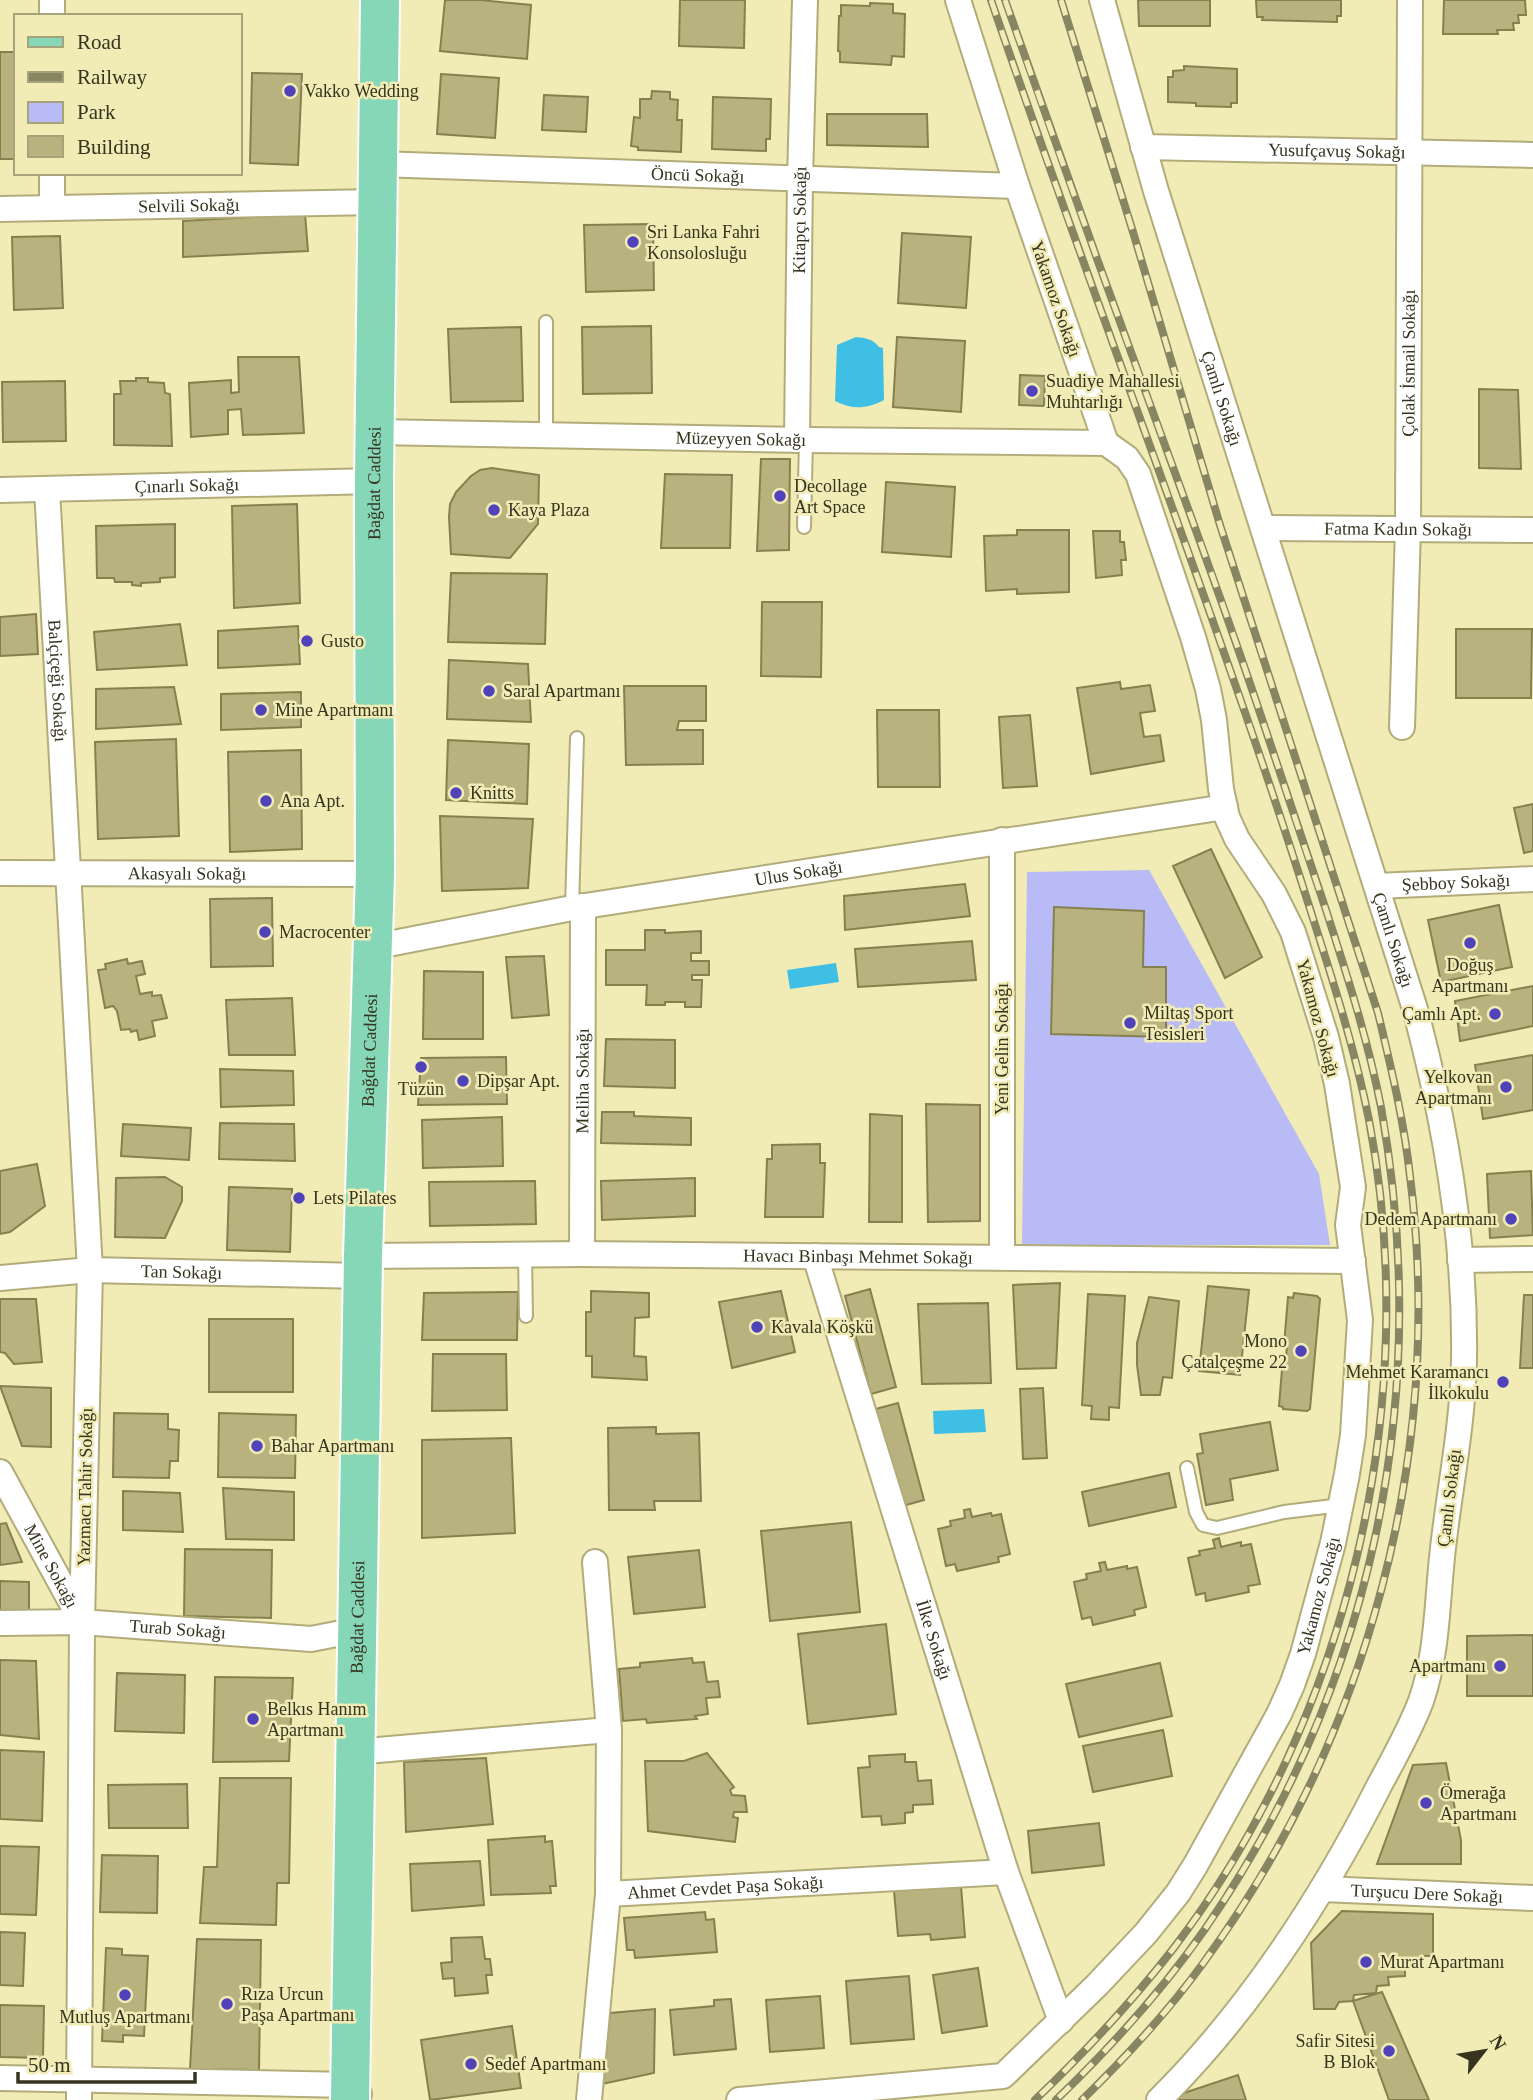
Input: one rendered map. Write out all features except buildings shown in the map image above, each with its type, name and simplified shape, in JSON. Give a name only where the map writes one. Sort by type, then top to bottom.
[{"type":"main road","name":"Bağdat Caddesi","points":[[355,2095],[355,1752],[363,1266],[375,874],[374,481],[380,0]]},
{"type":"street","name":"Kitapçı Sokağı","points":[[802,440],[800,179],[805,0]]},
{"type":"street","name":"Yakamoz Sokağı","points":[[739,2100],[1003,2076],[1061,2021],[1146,1933],[1178,1893],[1195,1866],[1279,1714],[1303,1654],[1333,1543],[1353,1435],[1360,1327],[1348,1225],[1353,1182],[1337,1084],[1326,1037],[1293,932],[1274,894],[1237,839],[1225,807],[1212,704],[1193,637],[1137,471],[1128,458],[1106,443],[1017,186],[958,0]]},
{"type":"street","name":"Çamlı Sokağı","points":[[1102,0],[1143,147],[1415,1009],[1448,1160],[1460,1260],[1464,1324],[1463,1384],[1429,1671],[1421,1700],[1405,1737],[1351,1841],[1322,1889],[1240,2008],[1159,2100]]},
{"type":"street","name":"Çolak İsmail Sokağı","points":[[1402,727],[1408,528],[1410,0]]},
{"type":"street","name":"Yusufçavuş Sokağı","points":[[1143,147],[1533,155]]},
{"type":"street","name":"Öncü Sokağı","points":[[378,164],[1017,186]]},
{"type":"street","points":[[52,175],[52,208]]},
{"type":"street","name":"Selvili Sokağı","points":[[0,209],[377,202]]},
{"type":"street","name":"Müzeyyen Sokağı","points":[[375,432],[1106,443]]},
{"type":"street","name":"Çınarlı Sokağı","points":[[0,489],[374,481]]},
{"type":"street","name":"Balçiçeği Sokağı","points":[[47,488],[69,875]]},
{"type":"street","name":"Fatma Kadın Sokağı","points":[[1263,528],[1533,530]]},
{"type":"street","name":"Ulus Sokağı","points":[[373,947],[578,907],[1225,807]]},
{"type":"street","name":"Yeni Gelin Sokağı","points":[[1002,840],[1002,1257]]},
{"type":"street","name":"Akasyalı Sokağı","points":[[0,873],[375,874]]},
{"type":"street","name":"Yazmacı Tahir Sokağı","points":[[69,875],[90,1270],[82,1622],[79,2090]]},
{"type":"street","name":"Şebboy Sokağı","points":[[1377,886],[1533,879]]},
{"type":"street","name":"Meliha Sokağı","points":[[578,907],[582,1254]]},
{"type":"street","name":"Havacı Binbaşı Mehmet Sokağı","points":[[363,1266],[525,1254],[1353,1261]]},
{"type":"street","name":"İlke Sokağı","points":[[815,1256],[1006,1872],[1061,2021]]},
{"type":"street","points":[[1460,1260],[1533,1259]]},
{"type":"street","name":"Tan Sokağı","points":[[0,1278],[90,1270],[363,1266]]},
{"type":"street","name":"Mine Sokağı","points":[[0,1472],[82,1622]]},
{"type":"street","name":"Ahmet Cevdet Paşa Sokağı","points":[[595,1562],[609,1730],[608,1894],[1006,1872]]},
{"type":"street","name":"Turab Sokağı","points":[[0,1623],[82,1622],[311,1639],[357,1630]]},
{"type":"street","points":[[355,1752],[609,1730]]},
{"type":"street","name":"Turşucu Dere Sokağı","points":[[1322,1889],[1533,1898]]},
{"type":"street","points":[[589,2100],[608,1894]]},
{"type":"street","points":[[0,2078],[79,2090],[355,2095]]},
{"type":"lane","points":[[546,322],[546,434]]},
{"type":"lane","points":[[802,440],[804,527]]},
{"type":"lane","points":[[577,738],[578,907]]},
{"type":"lane","points":[[525,1254],[526,1316]]},
{"type":"lane","points":[[1187,1468],[1196,1512],[1203,1525],[1217,1528],[1284,1512],[1341,1505]]},
{"type":"green space","name":"Miltaş Sport Tesisleri","points":[[1149,870],[1319,1174],[1330,1245],[1022,1245],[1027,872]]},
{"type":"shaded area","points":[[856,337],[869,339],[883,348],[884,400],[860,407],[835,401],[837,345]]},
{"type":"shaded area","points":[[836,963],[839,982],[790,989],[787,970]]},
{"type":"shaded area","points":[[984,1409],[986,1432],[934,1434],[933,1411]]},
{"type":"railway","points":[[991,0],[1250,726],[1343,1015],[1369,1120],[1383,1228],[1386,1337],[1377,1446],[1357,1555],[1327,1661],[1285,1762],[1234,1859],[1173,1949],[1107,2027],[1035,2100]]},
{"type":"railway","points":[[1005,0],[1233,633],[1349,983],[1381,1107],[1395,1216],[1399,1324],[1392,1431],[1375,1536],[1348,1638],[1311,1739],[1263,1836],[1205,1929],[1135,2018],[1056,2100]]},
{"type":"railway","points":[[1061,0],[1220,525],[1378,1013],[1397,1094],[1407,1155],[1418,1280],[1416,1384],[1403,1487],[1382,1588],[1350,1688],[1310,1784],[1261,1875],[1204,1962],[1176,1999],[1082,2100]]},
{"type":"place","name":"Vakko Wedding","points":[[290,91]]},
{"type":"place","name":"Sri Lanka Fahri Konsolosluğu","points":[[633,242]]},
{"type":"place","name":"Suadiye Mahallesi Muhtarlığı","points":[[1032,391]]},
{"type":"place","name":"Decollage Art Space","points":[[780,496]]},
{"type":"place","name":"Kaya Plaza","points":[[494,510]]},
{"type":"place","name":"Gusto","points":[[307,641]]},
{"type":"place","name":"Saral Apartmanı","points":[[489,691]]},
{"type":"place","name":"Mine Apartmanı","points":[[261,710]]},
{"type":"place","name":"Knitts","points":[[456,793]]},
{"type":"place","name":"Ana Apt.","points":[[266,801]]},
{"type":"place","name":"Macrocenter","points":[[265,932]]},
{"type":"place","name":"Doğuş Apartmanı","points":[[1470,943]]},
{"type":"place","name":"Çamlı Apt.","points":[[1495,1014]]},
{"type":"place","name":"Miltaş Sport Tesisleri","points":[[1130,1023]]},
{"type":"place","name":"Tüzün","points":[[421,1067]]},
{"type":"place","name":"Dipşar Apt.","points":[[463,1081]]},
{"type":"place","name":"Yelkovan Apartmanı","points":[[1506,1087]]},
{"type":"place","name":"Lets Pilates","points":[[299,1198]]},
{"type":"place","name":"Dedem Apartmanı","points":[[1511,1219]]},
{"type":"place","name":"Kavala Köşkü","points":[[757,1327]]},
{"type":"place","name":"Mono Çatalçeşme 22","points":[[1301,1351]]},
{"type":"place","name":"Mehmet Karamancı İlkokulu","points":[[1503,1382]]},
{"type":"place","name":"Bahar Apartmanı","points":[[257,1446]]},
{"type":"place","name":"Apartmanı","points":[[1500,1666]]},
{"type":"place","name":"Belkıs Hanım Apartmanı","points":[[253,1719]]},
{"type":"place","name":"Ömerağa Apartmanı","points":[[1426,1803]]},
{"type":"place","name":"Murat Apartmanı","points":[[1366,1962]]},
{"type":"place","name":"Mutluş Apartmanı","points":[[125,1995]]},
{"type":"place","name":"Rıza Urcun Paşa Apartmanı","points":[[227,2004]]},
{"type":"place","name":"Safir Sitesi B Blok","points":[[1389,2051]]},
{"type":"place","name":"Sedef Apartmanı","points":[[471,2064]]}]
